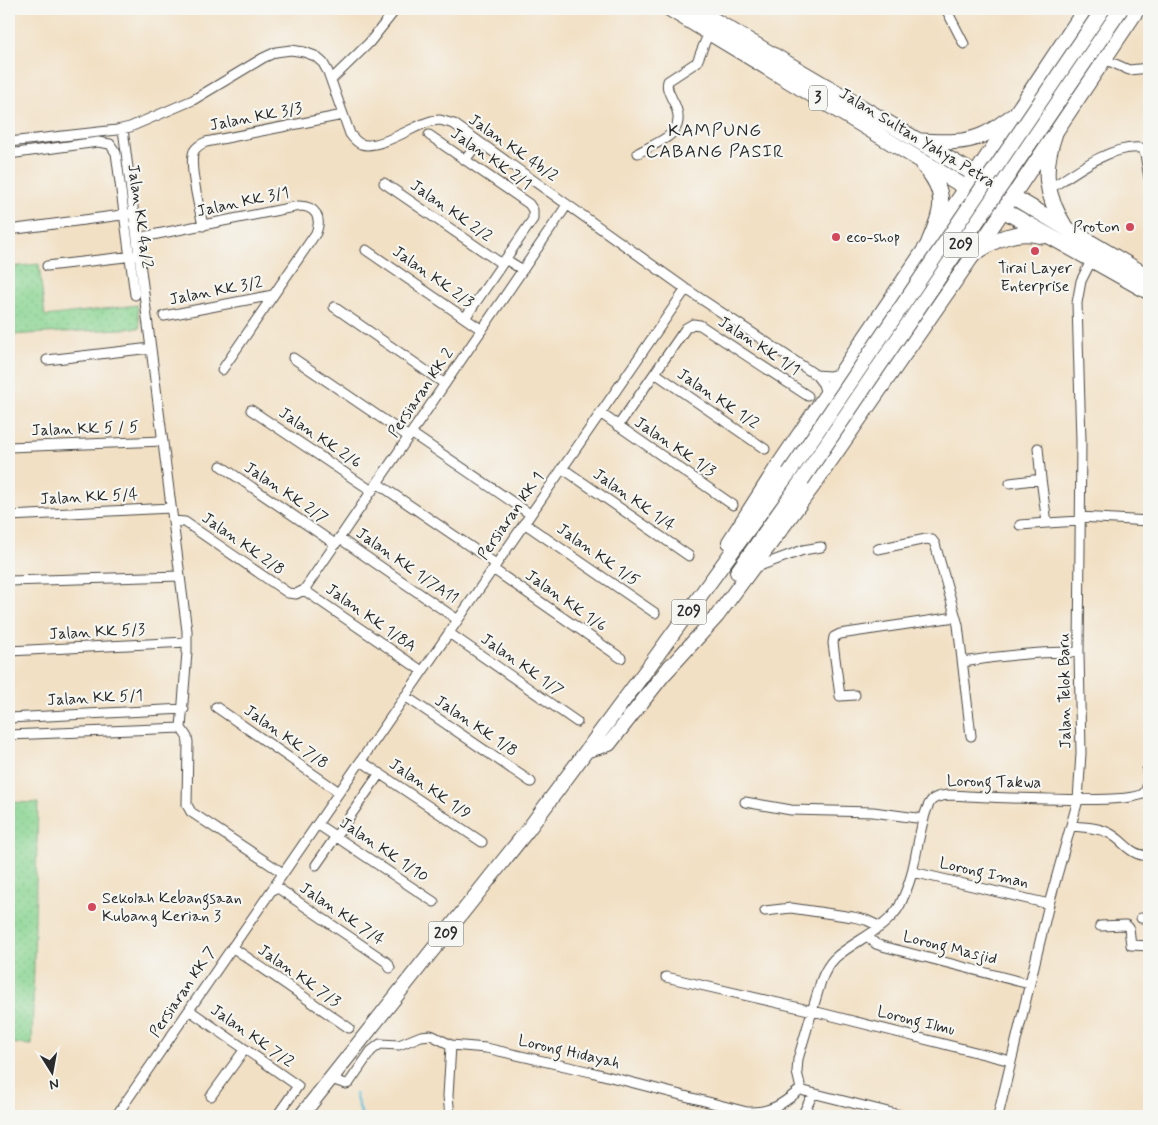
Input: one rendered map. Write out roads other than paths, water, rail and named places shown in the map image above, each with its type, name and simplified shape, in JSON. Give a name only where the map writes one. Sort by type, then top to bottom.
[{"type":"highway","name":"Jalan Sultan Yahya Petra","points":[[670,9],[1004,210],[1061,234],[1149,277]]},
{"type":"highway","name":"Jalan Sultan Yahya Petra","points":[[696,9],[1013,197],[1092,259],[1149,292]]},
{"type":"highway","points":[[919,141],[953,142],[970,140],[984,135],[1013,116]]},
{"type":"highway","points":[[974,254],[992,242],[1008,236],[1022,233],[1061,234],[1048,190],[1046,174],[1047,160],[1055,133]]},
{"type":"highway","points":[[913,156],[931,174],[940,196],[942,208],[929,242]]},
{"type":"main road","points":[[650,666],[772,475],[1085,9]]},
{"type":"main road","name":"209","points":[[301,1116],[527,831],[650,666],[789,473],[1103,9]]},
{"type":"main road","name":"209","points":[[588,750],[609,744],[665,673],[802,480],[1121,9]]},
{"type":"main road","points":[[665,673],[716,616],[813,486],[1013,197],[1138,9]]},
{"type":"main road","points":[[1003,131],[1007,146],[1017,160],[1023,164],[1038,159]]},
{"type":"main road","points":[[944,221],[967,218],[976,220],[987,235]]},
{"type":"street","points":[[331,80],[369,43],[396,9]]},
{"type":"street","points":[[946,9],[964,44]]},
{"type":"street","points":[[638,154],[670,135],[678,126],[679,114],[668,90],[668,80],[697,62],[708,32]]},
{"type":"street","name":"Jalan KK 4b/2","points":[[9,142],[120,129],[193,100],[276,52],[291,50],[304,52],[315,56],[323,63],[350,134],[355,141],[363,144],[380,143],[424,123],[440,120],[454,124],[686,289],[816,375],[823,384],[826,395]]},
{"type":"street","points":[[1104,59],[1129,70],[1137,71],[1149,68]]},
{"type":"street","name":"Jalan KK 3/3","points":[[203,226],[192,165],[194,150],[199,145],[206,142],[343,115]]},
{"type":"street","points":[[9,154],[98,142],[110,144],[120,129]]},
{"type":"street","points":[[120,129],[129,214],[137,238],[135,256],[151,348],[187,642],[184,709],[181,728],[188,742],[188,808],[284,873]]},
{"type":"street","name":"Jalan KK 2/1","points":[[429,135],[529,204],[533,210],[533,219],[503,261]]},
{"type":"street","points":[[465,160],[479,142]]},
{"type":"street","name":"Jalan KK 4a/2","points":[[110,144],[116,153],[129,214],[135,256],[135,295]]},
{"type":"street","points":[[1048,190],[1093,161],[1117,152],[1135,148],[1141,148],[1145,154],[1149,178]]},
{"type":"street","name":"Jalan KK 2/2","points":[[384,183],[503,261],[523,270]]},
{"type":"street","name":"Persiaran KK 2","points":[[300,592],[568,205]]},
{"type":"street","name":"Jalan KK 3/1","points":[[137,238],[299,206],[312,208],[319,219],[316,233],[222,370]]},
{"type":"street","points":[[9,230],[129,214]]},
{"type":"street","name":"Jalan KK 2/3","points":[[366,250],[482,330]]},
{"type":"street","points":[[47,266],[135,256]]},
{"type":"street","name":"Jalan Telok Baru","points":[[998,1116],[1049,904],[1078,800],[1081,753],[1079,652],[1081,441],[1077,302],[1081,281],[1092,259]]},
{"type":"street","points":[[465,318],[503,261]]},
{"type":"street","name":"Persiaran KK 1","points":[[361,761],[686,289]]},
{"type":"street","name":"Jalan KK 3/2","points":[[164,316],[274,295]]},
{"type":"street","points":[[334,307],[445,384]]},
{"type":"street","name":"Jalan KK 1/1","points":[[655,373],[686,328],[692,324],[700,325],[808,396]]},
{"type":"street","points":[[48,360],[151,348]]},
{"type":"street","points":[[293,358],[530,514]]},
{"type":"street","points":[[816,375],[829,376],[841,372]]},
{"type":"street","points":[[618,426],[655,373]]},
{"type":"street","name":"Jalan KK 1/2","points":[[655,373],[764,448]]},
{"type":"street","name":"Jalan KK 2/6","points":[[251,410],[495,566]]},
{"type":"street","name":"Jalan KK 1/3","points":[[600,413],[733,505]]},
{"type":"street","name":"Jalan KK 5 / 5","points":[[9,446],[163,441]]},
{"type":"street","points":[[1038,448],[1047,523]]},
{"type":"street","name":"Jalan KK 2/7","points":[[221,466],[337,541]]},
{"type":"street","name":"Jalan KK 1/4","points":[[562,468],[689,556]]},
{"type":"street","points":[[1010,483],[1041,479]]},
{"type":"street","name":"Jalan KK 5/4","points":[[9,516],[172,508]]},
{"type":"street","points":[[1020,525],[1080,519],[1149,521]]},
{"type":"street","name":"Jalan KK 2/8","points":[[173,521],[185,522],[288,593],[300,592]]},
{"type":"street","name":"Jalan KK 1/5","points":[[524,523],[655,613]]},
{"type":"street","points":[[878,549],[926,539],[932,540],[935,544],[956,617],[971,736]]},
{"type":"street","name":"Jalan KK 1/7A11","points":[[337,541],[458,620]]},
{"type":"street","points":[[751,569],[803,550],[820,547]]},
{"type":"street","name":"Jalan KK 1/6","points":[[495,566],[621,658]]},
{"type":"street","points":[[9,582],[180,576]]},
{"type":"street","name":"Jalan KK 1/8A","points":[[300,592],[422,672]]},
{"type":"street","points":[[855,695],[840,696],[833,643],[834,637],[840,634],[956,617]]},
{"type":"street","name":"Jalan KK 1/7","points":[[449,632],[577,722]]},
{"type":"street","name":"Jalan KK 5/3","points":[[9,651],[187,642]]},
{"type":"street","points":[[963,662],[993,656],[1042,652],[1079,652]]},
{"type":"street","name":"Jalan KK 1/8","points":[[405,696],[530,782]]},
{"type":"street","name":"Jalan KK 7/8","points":[[216,707],[339,792]]},
{"type":"street","name":"Jalan KK 5/1","points":[[9,718],[184,709]]},
{"type":"street","points":[[9,734],[181,728]]},
{"type":"street","name":"Jalan KK 1/9","points":[[361,761],[482,842]]},
{"type":"street","name":"Persiaran KK 7","points":[[116,1116],[361,761]]},
{"type":"street","name":"Lorong Takwa","points":[[801,1089],[797,1072],[798,1060],[826,969],[834,959],[867,936],[895,913],[913,872],[924,819],[932,799],[948,795],[1078,800],[1129,799],[1144,793],[1148,786],[1147,770]]},
{"type":"street","points":[[316,865],[380,773]]},
{"type":"street","points":[[745,802],[791,810],[873,812],[924,819]]},
{"type":"street","name":"Jalan KK 1/10","points":[[317,824],[434,902]]},
{"type":"street","points":[[1071,826],[1108,832],[1136,853],[1149,856]]},
{"type":"street","name":"Lorong Iman","points":[[913,872],[1049,904]]},
{"type":"street","name":"Jalan KK 7/4","points":[[274,886],[388,963],[390,968]]},
{"type":"street","points":[[765,911],[791,908],[800,909],[853,916],[879,926]]},
{"type":"street","points":[[1100,926],[1126,925],[1129,928],[1130,945],[1149,946]]},
{"type":"street","name":"Lorong Masjid","points":[[867,936],[876,944],[882,946],[1029,984]]},
{"type":"street","name":"Jalan KK 7/3","points":[[232,948],[349,1028]]},
{"type":"street","name":"Lorong Ilmu","points":[[666,977],[813,1011],[1011,1061]]},
{"type":"street","name":"Jalan KK 7/2","points":[[189,1010],[298,1086],[276,1116]]},
{"type":"street","name":"Lorong Hidayah","points":[[331,1079],[346,1084],[349,1083],[371,1051],[380,1044],[399,1045],[420,1036],[431,1035],[451,1045],[486,1048],[600,1074],[747,1112],[771,1110],[801,1089]]},
{"type":"street","points":[[450,1116],[448,1096],[451,1045]]},
{"type":"street","points":[[211,1096],[245,1049]]},
{"type":"street","points":[[801,1089],[813,1094],[904,1116]]},
{"type":"street","points":[[802,1116],[813,1094]]},
{"type":"waterway","points":[[355,1094],[362,1116]]},
{"type":"place","name":"Proton","points":[[1130,227]]},
{"type":"place","name":"eco-shop","points":[[836,237]]},
{"type":"place","name":"Tirai Layer Enterprise","points":[[1035,251]]},
{"type":"place","name":"Sekolah Kebangsaan Kubang Kerian 3","points":[[92,907]]},
{"type":"district","name":"KAMPUNG CABANG PASIR","points":[[715,141]]}]
